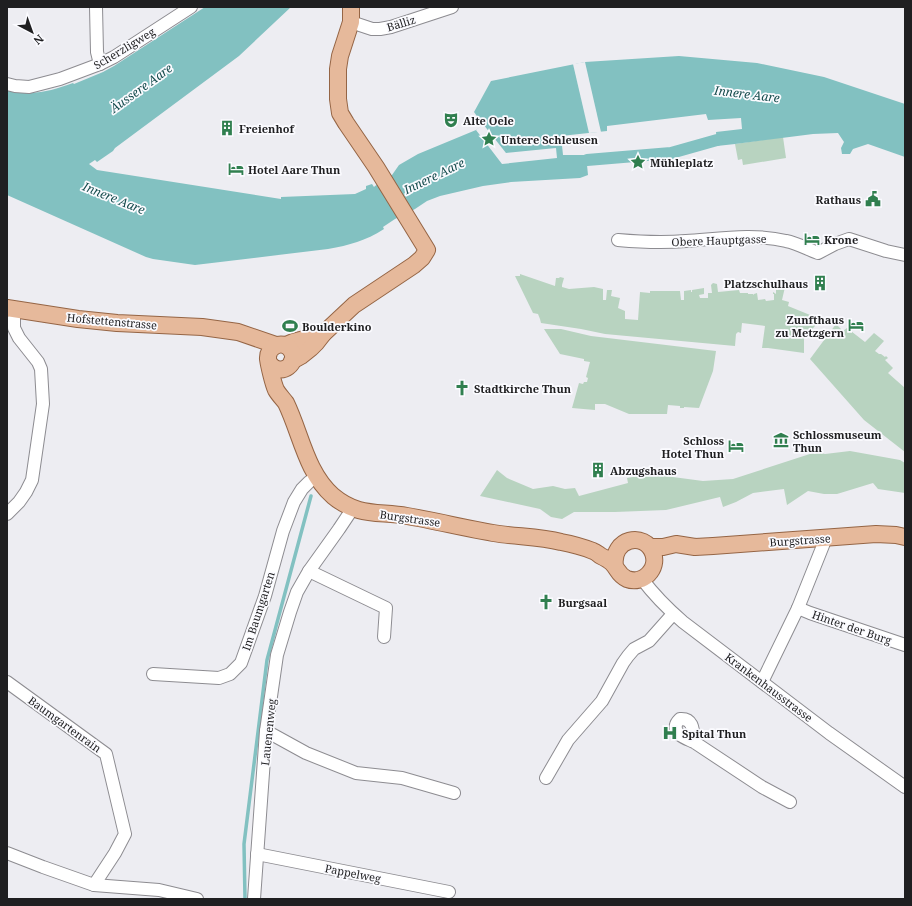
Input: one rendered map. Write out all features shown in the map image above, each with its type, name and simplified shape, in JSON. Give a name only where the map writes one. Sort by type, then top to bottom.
[{"type":"main road","points":[[290,364],[311,348],[323,334],[354,305],[414,265],[422,258],[427,250],[384,180],[342,118],[339,108],[337,82],[338,69],[351,14]]},
{"type":"main road","name":"Hofstettenstrasse","points":[[12,309],[117,323],[190,326],[238,332],[275,353],[273,367],[276,369],[284,369],[290,364]]},
{"type":"main road","points":[[275,353],[293,342],[323,334]]},
{"type":"main road","points":[[275,353],[290,349],[293,357],[290,364]]},
{"type":"main road","name":"Burgstrasse","points":[[275,353],[272,378],[277,392],[285,402],[317,476],[326,489],[343,503],[365,512],[402,515],[494,533],[538,537],[562,542],[594,551],[615,566]]},
{"type":"main road","name":"Burgstrasse","points":[[285,402],[284,383],[290,364]]},
{"type":"main road","name":"Burgstrasse","points":[[650,547],[664,547],[676,544],[695,547],[876,534],[905,537]]},
{"type":"main road","points":[[635,540],[645,543],[650,547],[654,557],[654,564],[648,573],[637,580],[631,580],[621,576],[615,566],[615,556],[619,547],[626,542],[635,540]]},
{"type":"main road","name":"Burgstrasse","points":[[594,551],[619,547]]},
{"type":"main road","name":"Burgstrasse","points":[[648,573],[667,558],[695,547]]},
{"type":"street","points":[[96,7],[97,52],[100,64]]},
{"type":"street","name":"Scherzligweg","points":[[7,84],[29,88],[60,80],[100,64],[114,57],[191,7]]},
{"type":"street","name":"Bälliz","points":[[351,14],[372,29],[380,29],[391,27],[452,7]]},
{"type":"street","name":"Obere Hauptgasse","points":[[618,240],[657,242],[721,238],[763,238],[785,240],[818,253],[834,244],[849,239],[903,255]]},
{"type":"street","points":[[7,514],[19,502],[32,480],[44,404],[41,369],[38,362],[19,338],[14,328],[12,309]]},
{"type":"street","name":"Im Baumgarten","points":[[152,674],[219,678],[230,674],[241,663],[265,596],[283,530],[294,502],[302,489],[317,476]]},
{"type":"street","name":"Lauenenweg","points":[[256,897],[257,854],[266,731],[277,655],[297,592],[309,571],[353,508]]},
{"type":"street","name":"Hinter der Burg","points":[[762,682],[798,608],[826,538]]},
{"type":"street","points":[[309,571],[386,608],[384,636]]},
{"type":"street","name":"Krankenhausstrasse","points":[[648,573],[652,592],[673,614],[830,733],[905,787]]},
{"type":"street","name":"Hinter der Burg","points":[[798,608],[905,646]]},
{"type":"street","points":[[546,778],[568,740],[602,700],[628,656],[634,649],[649,641],[673,614]]},
{"type":"street","name":"Baumgartenrain","points":[[7,682],[106,754],[125,834],[115,853],[94,885]]},
{"type":"street","points":[[266,731],[306,753],[356,773],[402,778],[454,792]]},
{"type":"street","points":[[694,742],[762,787],[790,802]]},
{"type":"street","points":[[7,853],[43,868],[94,885],[159,890],[197,899]]},
{"type":"street","name":"Pappelweg","points":[[257,854],[448,892]]},
{"type":"green space","points":[[783,137],[786,158],[743,165],[742,159],[738,160],[735,144]]},
{"type":"green space","points":[[520,274],[555,286],[556,278],[564,278],[562,287],[569,289],[594,287],[603,289],[603,300],[606,300],[607,290],[612,290],[611,296],[620,298],[618,308],[625,311],[625,319],[638,320],[640,292],[650,293],[650,291],[680,291],[681,300],[684,300],[684,291],[691,290],[692,292],[692,290],[704,288],[704,294],[699,295],[700,298],[708,298],[708,293],[712,293],[711,285],[713,283],[717,284],[718,292],[739,290],[740,293],[748,293],[753,295],[757,293],[758,300],[765,299],[766,301],[774,300],[773,292],[776,294],[776,286],[785,287],[782,300],[789,302],[788,306],[815,317],[815,326],[804,338],[804,353],[762,348],[765,326],[742,323],[741,333],[738,332],[736,334],[735,346],[605,334],[541,323],[538,314],[533,313],[515,276],[520,276]]},
{"type":"green space","points":[[836,324],[843,331],[847,328],[865,342],[874,333],[884,341],[875,351],[888,358],[885,360],[893,368],[888,373],[905,388],[905,452],[864,420],[810,359]]},
{"type":"green space","points":[[544,329],[561,329],[591,336],[716,351],[713,371],[699,408],[680,408],[680,406],[668,405],[667,414],[629,414],[605,404],[595,404],[595,410],[572,408],[579,383],[583,384],[584,382],[587,382],[588,378],[586,377],[590,362],[584,361],[584,359],[560,354]]},
{"type":"green space","points":[[850,451],[900,460],[905,463],[905,493],[878,489],[873,483],[837,494],[824,494],[808,491],[787,505],[784,489],[753,493],[723,507],[720,497],[666,510],[574,512],[562,519],[551,517],[540,509],[480,496],[497,470],[507,478],[533,489],[553,486],[565,489],[575,488],[579,496],[628,483],[627,478],[650,474],[703,481],[733,479],[816,452],[825,454]]},
{"type":"water","points":[[205,7],[291,7],[239,56],[113,151],[97,162],[95,160],[89,164],[97,170],[281,199],[281,197],[355,194],[366,189],[366,186],[372,184],[374,187],[392,175],[399,165],[418,154],[476,130],[483,125],[474,112],[491,81],[585,62],[679,56],[757,63],[824,77],[905,104],[905,157],[868,144],[853,149],[850,154],[842,154],[841,148],[844,142],[838,133],[813,134],[717,146],[716,132],[742,129],[741,118],[708,120],[706,114],[607,126],[607,131],[561,136],[563,155],[586,155],[588,175],[580,178],[511,182],[483,186],[440,196],[427,201],[395,219],[383,227],[384,229],[370,237],[343,246],[195,265],[146,257],[7,195],[7,89],[25,93],[41,92],[73,83],[74,84],[103,72]]},
{"type":"pier","points":[[585,62],[601,132],[589,133],[573,64]]},
{"type":"pier","name":"Untere Schleusen","points":[[483,124],[506,153],[556,148],[557,158],[502,164],[476,130]]},
{"type":"waterway","points":[[587,160],[671,153],[717,140]]},
{"type":"waterway","points":[[245,899],[244,844],[267,660],[311,496]]},
{"type":"place","name":"Alte Oele","points":[[451,120]]},
{"type":"place","name":"Freienhof","points":[[227,128]]},
{"type":"place","name":"Untere Schleusen","points":[[489,139]]},
{"type":"place","name":"Mühleplatz","points":[[638,162]]},
{"type":"place","name":"Hotel Aare Thun","points":[[236,169]]},
{"type":"place","name":"Rathaus","points":[[873,199]]},
{"type":"place","name":"Krone","points":[[812,239]]},
{"type":"place","name":"Platzschulhaus","points":[[820,283]]},
{"type":"place","name":"Zunfthaus zu Metzgern","points":[[856,325]]},
{"type":"place","name":"Boulderkino","points":[[290,326]]},
{"type":"place","name":"Stadtkirche Thun","points":[[462,388]]},
{"type":"place","name":"Schlossmuseum Thun","points":[[781,440]]},
{"type":"place","name":"Schloss Hotel Thun","points":[[736,446]]},
{"type":"place","name":"Abzugshaus","points":[[598,470]]},
{"type":"place","name":"Burgsaal","points":[[546,602]]},
{"type":"place","name":"Spital Thun","points":[[670,733]]},
{"type":"water label","name":"Äussere Aare","points":[[141,88]]},
{"type":"water label","name":"Innere Aare","points":[[747,94]]},
{"type":"water label","name":"Innere Aare","points":[[434,176]]},
{"type":"water label","name":"Innere Aare","points":[[114,198]]}]
